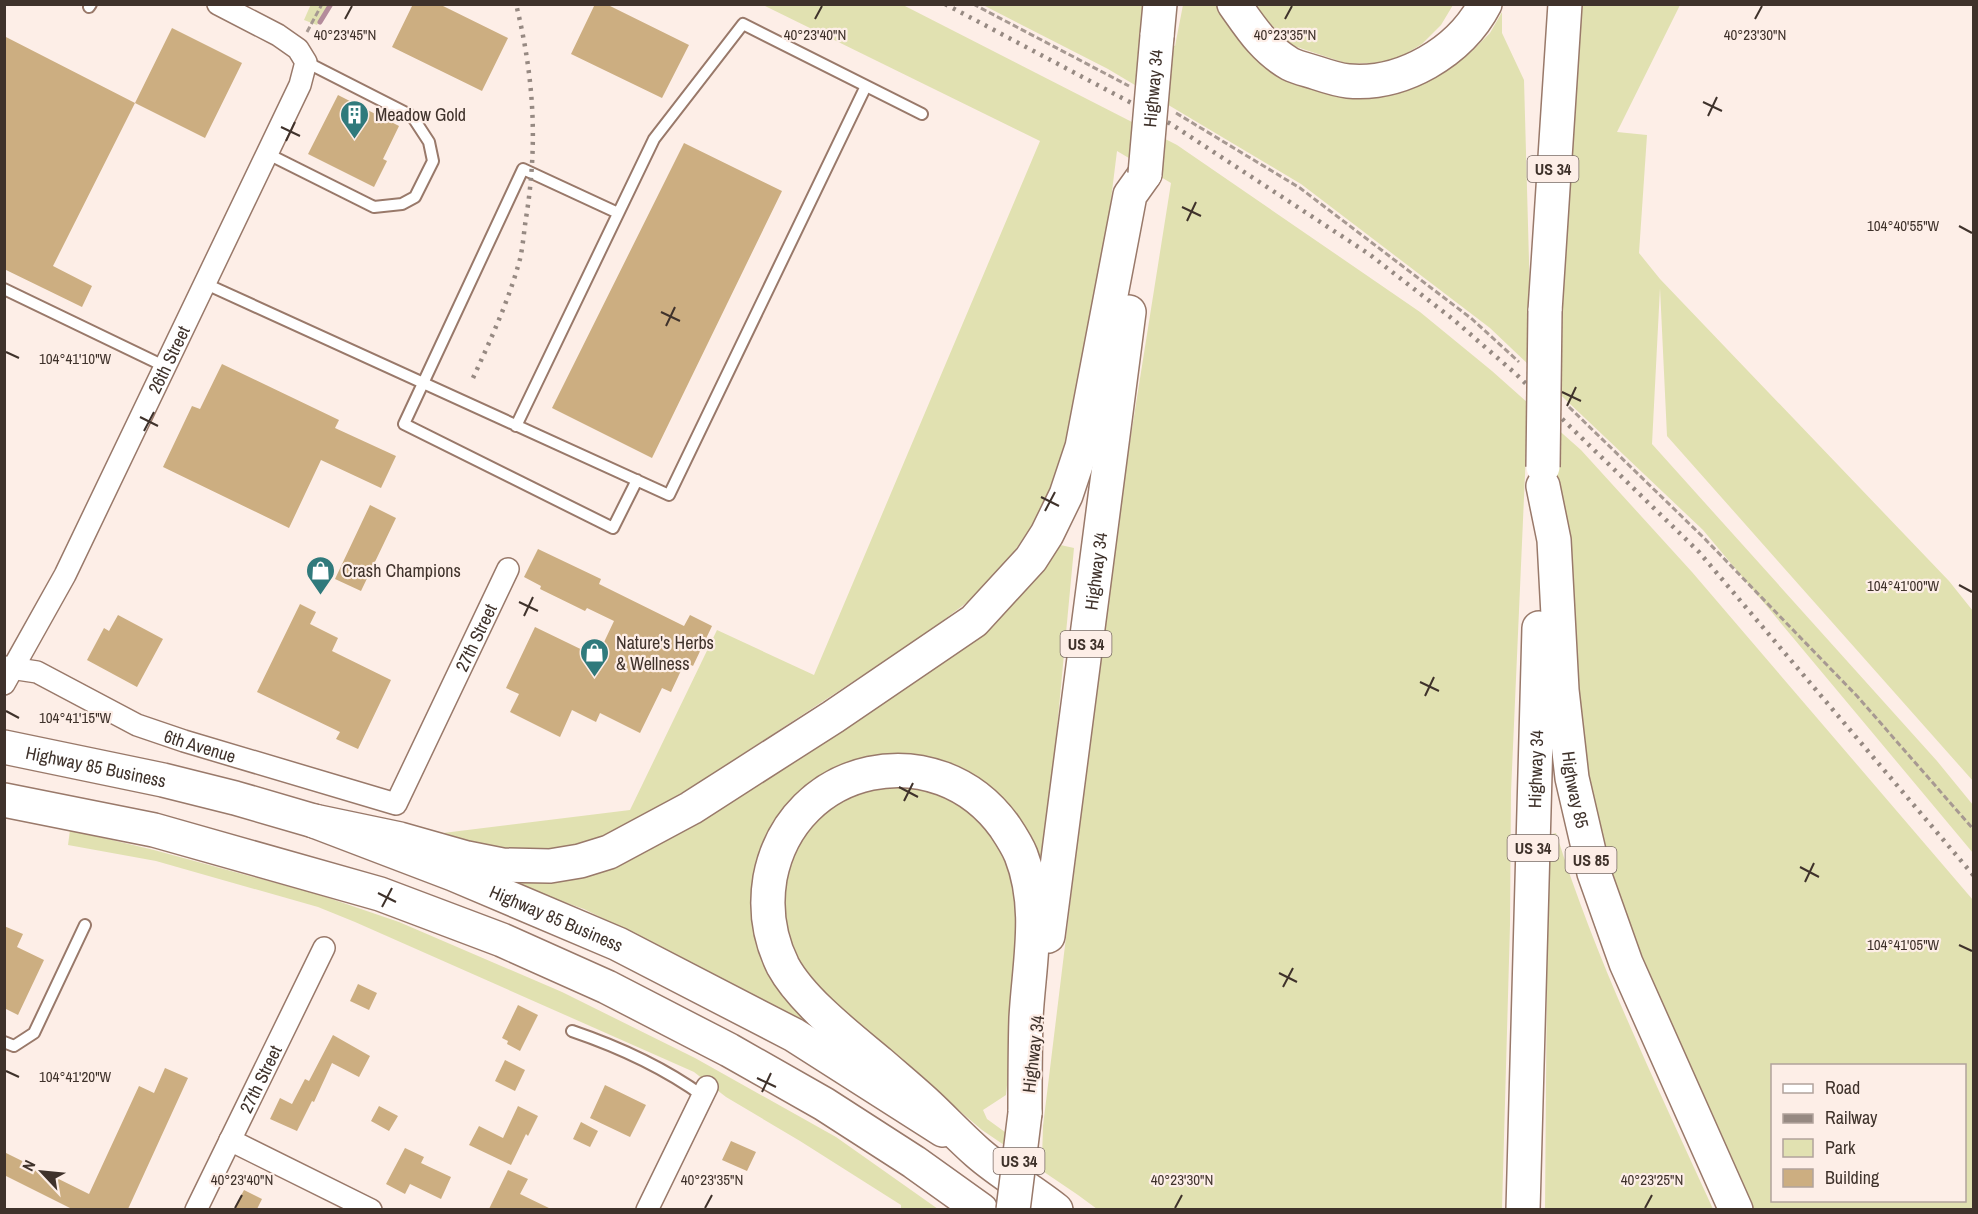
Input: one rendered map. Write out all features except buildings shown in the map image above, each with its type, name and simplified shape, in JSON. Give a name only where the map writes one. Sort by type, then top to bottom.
[{"type":"main road","points":[[1234,4],[1259,40],[1291,64],[1347,81],[1373,81],[1424,64],[1451,48],[1480,15],[1485,4]]},
{"type":"main road","name":"Highway 34","points":[[1523,1209],[1543,476],[1545,311],[1562,12]]},
{"type":"main road","name":"Highway 34","points":[[1013,1209],[1145,174],[1159,13]]},
{"type":"main road","points":[[314,821],[502,865],[550,866],[580,861],[609,852],[691,808],[833,717],[974,621],[1031,559],[1047,534],[1075,472],[1082,447],[1130,195],[1145,174]]},
{"type":"main road","name":"Highway 85","points":[[1543,476],[1554,540],[1562,690],[1572,778],[1594,873],[1626,963],[1736,1209]]},
{"type":"main road","name":"Highway 85 Business","points":[[4,747],[163,780],[314,821],[453,874],[618,944],[794,1035],[979,1154],[1056,1209]]},
{"type":"main road","points":[[979,1154],[803,993],[782,963],[769,926],[767,909],[773,861],[783,838],[802,812],[814,799],[831,788],[859,776],[899,771],[944,778],[981,800],[996,815],[1010,835],[1025,866],[1033,919],[1026,1017],[1025,1113]]},
{"type":"main road","points":[[4,800],[154,830],[380,894],[502,940],[607,987],[729,1050],[824,1104],[915,1162],[981,1209]]},
{"type":"street","points":[[218,4],[278,35],[302,55]]},
{"type":"street","name":"26th Street","points":[[7,673],[34,632],[65,575],[206,284],[300,85],[302,55]]},
{"type":"street","name":"27th Street","points":[[396,804],[507,569]]},
{"type":"street","name":"6th Avenue","points":[[7,673],[37,672],[137,725],[396,804]]},
{"type":"street","name":"27th Street","points":[[196,1209],[324,948]]},
{"type":"street","points":[[647,1209],[705,1092]]},
{"type":"street","points":[[230,1140],[371,1209]]},
{"type":"lane","points":[[516,426],[654,139],[743,24],[922,114]]},
{"type":"lane","points":[[268,154],[374,207],[402,204],[415,197],[433,161],[429,142],[412,116],[302,55]]},
{"type":"lane","points":[[206,284],[669,495],[866,86]]},
{"type":"lane","points":[[618,213],[523,169],[404,424],[613,528],[636,480]]},
{"type":"lane","points":[[4,289],[166,367]]},
{"type":"lane","points":[[4,1042],[14,1047],[34,1033],[85,925]]},
{"type":"lane","points":[[572,1031],[605,1042],[705,1092]]},
{"type":"path","points":[[302,55],[322,4]]},
{"type":"path","points":[[973,4],[1130,87]]},
{"type":"path","points":[[1172,110],[1300,188],[1472,319],[1522,364]]},
{"type":"path","points":[[1563,402],[1704,538],[1857,696],[1974,830]]},
{"type":"green space","points":[[311,4],[329,5],[317,25],[304,20]]},
{"type":"green space","points":[[763,5],[903,5],[1177,145],[1420,312],[1492,371],[1581,450],[1692,572],[1973,900],[1973,1209],[1750,1209],[1629,925],[1599,843],[1588,797],[1560,483],[1526,452],[1511,792],[1510,925],[1502,1209],[1097,1209],[982,1130],[928,1084],[845,1021],[800,971],[784,933],[781,894],[802,830],[858,790],[911,785],[959,800],[989,819],[1018,878],[1025,915],[1006,1095],[983,1110],[987,1119],[1042,1159],[1043,1126],[1115,536],[1171,183],[1117,151],[1101,280],[1059,477],[1028,532],[991,584],[924,635],[636,824],[571,852],[527,858],[382,823],[384,818],[443,833],[630,810],[717,630],[814,675],[1040,141]]},
{"type":"green space","points":[[983,5],[1143,5],[1141,28],[1175,46],[1183,5],[1219,5],[1271,67],[1443,70],[1471,52],[1490,33],[1502,12],[1502,33],[1524,80],[1530,297],[1561,326],[1581,5],[1680,5],[1617,132],[1647,135],[1639,253],[1660,279],[1949,581],[1973,611],[1973,781],[1667,436],[1660,288],[1652,444],[1937,761],[1973,805],[1973,853],[1703,530],[1490,328],[1301,184],[1108,69]]},
{"type":"green space","points":[[1257,5],[1453,5],[1441,25],[1422,44],[1392,62],[1348,64],[1291,45],[1261,14]]},
{"type":"green space","points":[[1056,544],[1074,548],[1045,856],[1032,857],[1022,828],[1010,806],[983,783],[880,760],[759,863],[819,1028],[816,1033],[749,999],[751,993],[584,909],[499,880],[617,862],[669,839],[877,705]]},
{"type":"green space","points":[[70,830],[320,895],[399,922],[562,992],[695,1058],[836,1137],[938,1209],[901,1209],[901,1205],[726,1097],[694,1072],[355,922],[318,907],[156,861],[68,845]]},
{"type":"green space","points":[[1556,833],[1609,977],[1713,1209],[1545,1210],[1548,835]]},
{"type":"waterway","points":[[320,22],[331,4]]},
{"type":"railway","points":[[473,378],[516,274],[530,191],[533,137],[530,84],[516,4]]},
{"type":"railway","points":[[945,4],[1171,124],[1369,254],[1454,320],[1516,374],[1699,552],[1974,876]]},
{"type":"place","name":"Meadow Gold","points":[[354,140]]},
{"type":"place","name":"Crash Champions","points":[[321,596]]},
{"type":"place","name":"Nature's Herbs & Wellness","points":[[595,678]]}]
